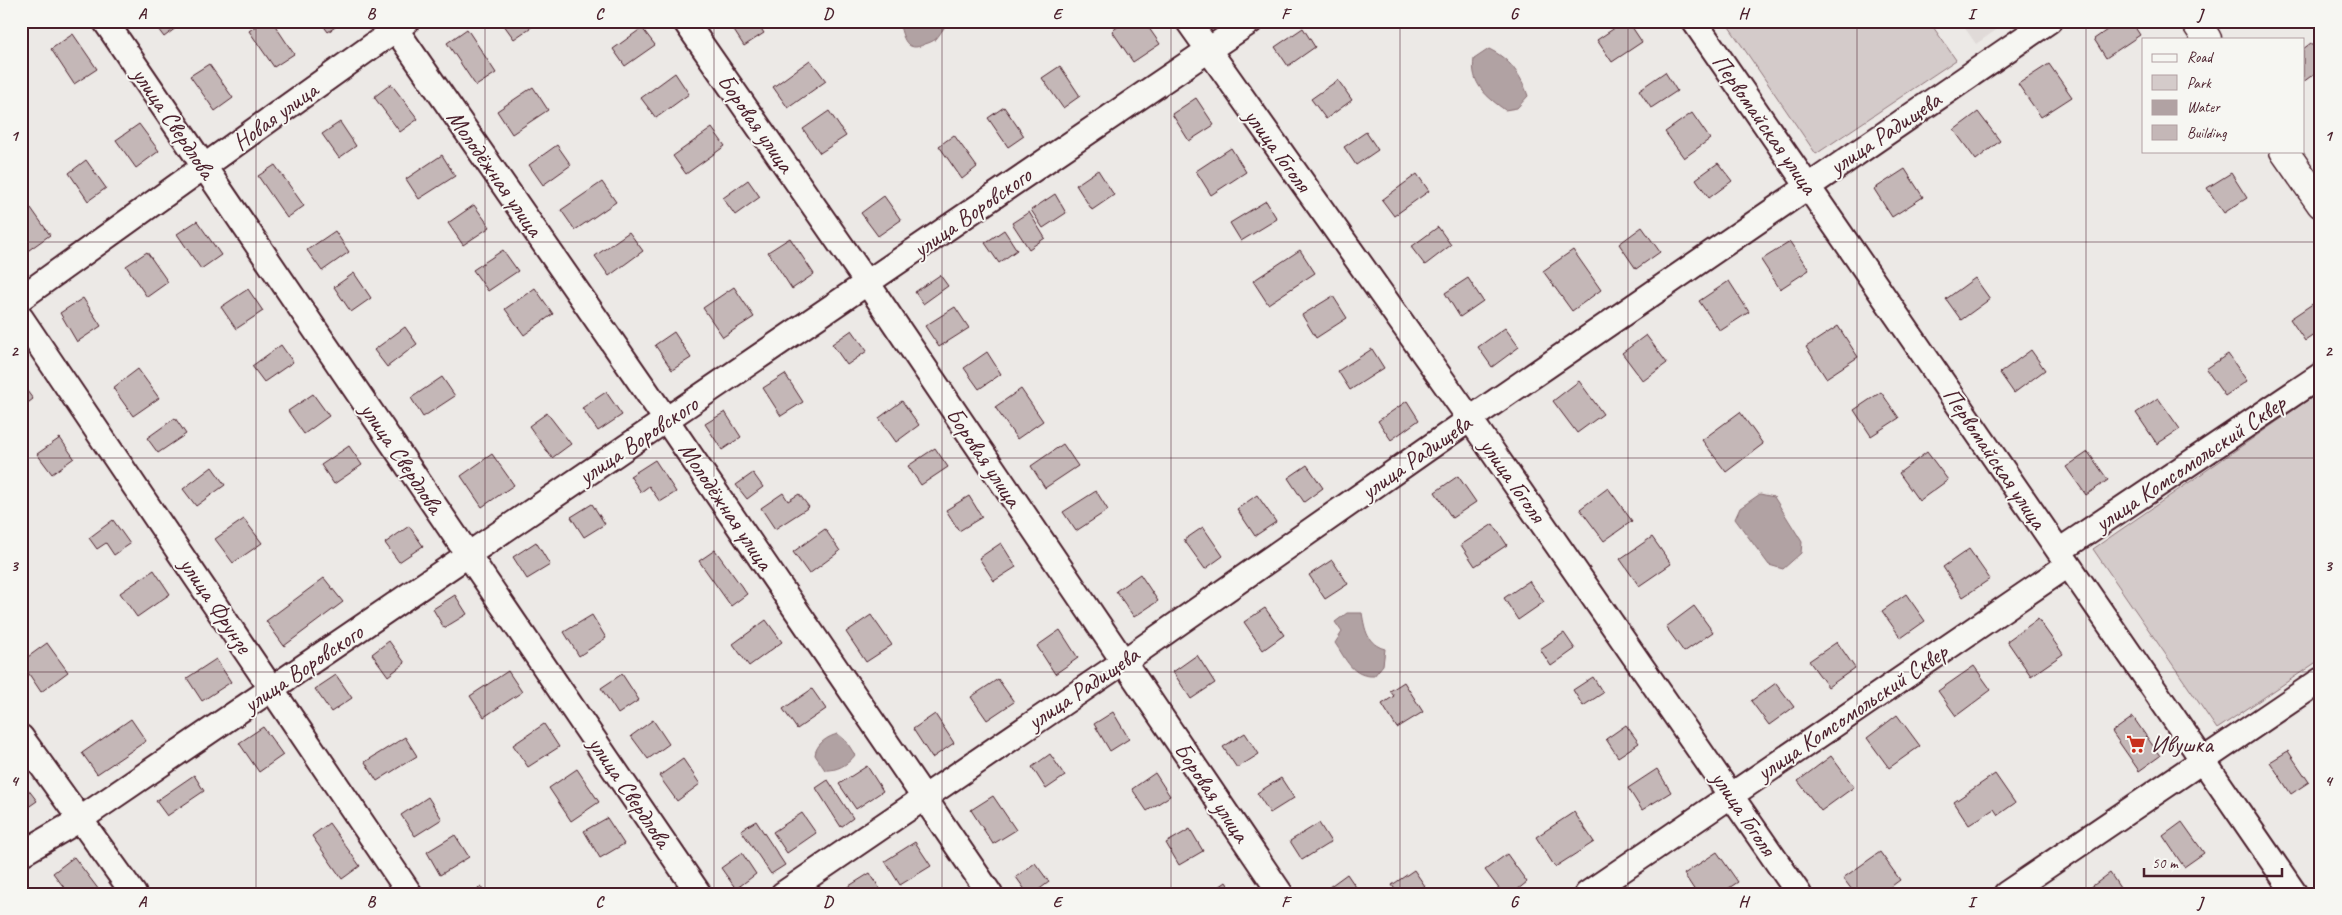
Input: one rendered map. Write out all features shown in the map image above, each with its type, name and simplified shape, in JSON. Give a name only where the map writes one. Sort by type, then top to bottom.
[{"type":"main road","points":[[2194,21],[2206,38]]},
{"type":"main road","points":[[2285,152],[2321,204]]},
{"type":"street","name":"улица Свердлова","points":[[105,21],[699,894]]},
{"type":"street","name":"Боровая улица","points":[[685,21],[868,284],[1281,894]]},
{"type":"street","name":"улица Гоголя","points":[[1188,21],[1207,51],[1470,419],[1732,794],[1799,894]]},
{"type":"street","name":"улица Воровского","points":[[21,854],[79,820],[868,284],[1251,21]]},
{"type":"street","name":"Первомайская улица","points":[[1694,21],[2295,894]]},
{"type":"street","name":"улица Радищева","points":[[783,894],[1123,662],[1470,419],[2049,21]]},
{"type":"street","name":"Новая улица","points":[[21,298],[204,167],[397,24]]},
{"type":"street","name":"Молодёжная улица","points":[[397,24],[990,894]]},
{"type":"street","name":"улица Фрунзе","points":[[21,318],[410,894]]},
{"type":"street","name":"улица Комсомольский Сквер","points":[[1587,894],[1732,794],[2321,375]]},
{"type":"street","points":[[2006,894],[2321,680]]},
{"type":"street","points":[[21,737],[134,894]]},
{"type":"shaded area","points":[[1960,21],[2009,21],[1976,44]]},
{"type":"green space","points":[[1725,21],[1929,21],[1956,60],[1816,154]]},
{"type":"green space","points":[[2321,391],[2321,659],[2217,729],[2093,549]]},
{"type":"water","points":[[951,21],[944,27],[936,39],[919,47],[913,47],[906,42],[899,22]]},
{"type":"water","points":[[1489,49],[1509,63],[1522,81],[1528,96],[1517,108],[1505,110],[1486,95],[1477,83],[1473,68],[1474,59]]},
{"type":"water","points":[[1760,494],[1774,497],[1802,542],[1801,553],[1783,569],[1769,565],[1735,519],[1740,508]]},
{"type":"water","points":[[1347,613],[1362,613],[1368,636],[1374,644],[1385,649],[1383,665],[1374,676],[1360,674],[1350,666],[1335,643],[1342,632],[1335,622]]},
{"type":"water","points":[[838,734],[846,741],[855,755],[841,767],[825,770],[815,755],[816,751],[823,741]]},
{"type":"building","points":[[152,21],[185,21],[164,37]]},
{"type":"building","points":[[263,21],[272,21],[294,54],[274,67],[249,31]]},
{"type":"building","points":[[320,21],[344,21],[328,32]]},
{"type":"building","points":[[501,21],[540,21],[514,39]]},
{"type":"building","points":[[738,21],[756,21],[764,33],[744,46],[731,26]]},
{"type":"building","points":[[1126,21],[1144,21],[1160,44],[1133,62],[1112,31]]},
{"type":"building","points":[[1625,21],[1628,21],[1642,42],[1612,62],[1597,40]]},
{"type":"building","points":[[2120,21],[2131,21],[2140,35],[2106,58],[2094,39]]},
{"type":"building","points":[[642,28],[655,45],[625,66],[613,49]]},
{"type":"building","points":[[1303,28],[1315,47],[1288,66],[1275,47]]},
{"type":"building","points":[[467,29],[496,73],[476,86],[447,43]]},
{"type":"building","points":[[73,34],[97,69],[74,84],[51,49]]},
{"type":"building","points":[[2311,43],[2321,56],[2321,69],[2304,81],[2304,48]]},
{"type":"building","points":[[810,60],[826,81],[788,108],[773,87]]},
{"type":"building","points":[[209,64],[233,98],[215,111],[190,76]]},
{"type":"building","points":[[2049,64],[2072,97],[2041,117],[2018,84]]},
{"type":"building","points":[[1060,66],[1080,96],[1063,108],[1042,78]]},
{"type":"building","points":[[1665,72],[1677,91],[1651,108],[1639,90]]},
{"type":"building","points":[[675,73],[689,94],[656,118],[641,98]]},
{"type":"building","points":[[1338,80],[1352,100],[1326,119],[1311,99]]},
{"type":"building","points":[[391,84],[418,119],[400,132],[374,97]]},
{"type":"building","points":[[533,87],[548,110],[512,134],[497,111]]},
{"type":"building","points":[[1196,98],[1214,125],[1189,141],[1172,114]]},
{"type":"building","points":[[1004,107],[1024,136],[1008,147],[988,118]]},
{"type":"building","points":[[829,111],[846,136],[820,153],[803,129]]},
{"type":"building","points":[[1978,112],[2000,141],[1976,160],[1954,130]]},
{"type":"building","points":[[1692,113],[1710,139],[1684,158],[1665,132]]},
{"type":"building","points":[[340,122],[356,146],[339,158],[322,134]]},
{"type":"building","points":[[139,124],[159,151],[136,168],[116,140]]},
{"type":"building","points":[[712,128],[725,146],[686,174],[673,156]]},
{"type":"building","points":[[1366,132],[1378,150],[1356,165],[1344,147]]},
{"type":"building","points":[[954,135],[977,167],[962,179],[939,146]]},
{"type":"building","points":[[557,145],[571,165],[543,185],[529,165]]},
{"type":"building","points":[[1231,148],[1246,172],[1211,195],[1196,171]]},
{"type":"building","points":[[442,155],[455,176],[419,199],[406,179]]},
{"type":"building","points":[[86,160],[106,188],[88,201],[69,173]]},
{"type":"building","points":[[1718,163],[1732,181],[1709,198],[1696,179]]},
{"type":"building","points":[[275,165],[304,206],[287,218],[258,176]]},
{"type":"building","points":[[1905,169],[1923,197],[1892,217],[1874,189]]},
{"type":"building","points":[[1098,170],[1114,195],[1092,210],[1076,185]]},
{"type":"building","points":[[2231,173],[2247,198],[2224,213],[2207,188]]},
{"type":"building","points":[[1417,174],[1429,191],[1394,216],[1382,200]]},
{"type":"building","points":[[748,180],[760,197],[735,215],[723,198]]},
{"type":"building","points":[[602,182],[616,202],[575,230],[561,210]]},
{"type":"building","points":[[1055,194],[1066,213],[1043,228],[1031,210]]},
{"type":"building","points":[[884,196],[901,220],[878,236],[861,213]]},
{"type":"building","points":[[1266,201],[1277,219],[1241,241],[1230,223]]},
{"type":"building","points":[[474,205],[490,227],[463,245],[448,223]]},
{"type":"building","points":[[31,208],[50,235],[22,255],[21,214]]},
{"type":"building","points":[[1029,212],[1045,238],[1029,249],[1012,223]]},
{"type":"building","points":[[197,221],[221,255],[201,269],[177,234]]},
{"type":"building","points":[[1438,227],[1451,245],[1425,265],[1411,247]]},
{"type":"building","points":[[1642,227],[1660,252],[1636,269],[1619,244]]},
{"type":"building","points":[[1004,230],[1017,250],[999,263],[985,243]]},
{"type":"building","points":[[335,231],[349,252],[322,271],[307,250]]},
{"type":"building","points":[[629,232],[643,251],[609,276],[595,256]]},
{"type":"building","points":[[790,238],[814,274],[792,289],[768,252]]},
{"type":"building","points":[[1790,242],[1809,270],[1780,289],[1761,260]]},
{"type":"building","points":[[503,250],[518,271],[488,291],[473,270]]},
{"type":"building","points":[[1300,250],[1315,273],[1268,304],[1253,281]]},
{"type":"building","points":[[1573,250],[1601,290],[1572,311],[1543,271]]},
{"type":"building","points":[[147,252],[168,282],[147,297],[126,266]]},
{"type":"building","points":[[354,273],[371,298],[351,312],[334,287]]},
{"type":"building","points":[[940,275],[948,286],[923,304],[915,292]]},
{"type":"building","points":[[1468,278],[1483,301],[1460,317],[1445,293]]},
{"type":"building","points":[[1975,278],[1990,299],[1961,320],[1946,299]]},
{"type":"building","points":[[1729,281],[1749,312],[1720,331],[1699,301]]},
{"type":"building","points":[[734,287],[754,317],[723,337],[703,308]]},
{"type":"building","points":[[535,288],[553,314],[524,335],[505,309]]},
{"type":"building","points":[[248,289],[263,311],[236,329],[221,307]]},
{"type":"building","points":[[1333,296],[1347,318],[1316,338],[1302,315]]},
{"type":"building","points":[[83,298],[101,326],[77,342],[60,313]]},
{"type":"building","points":[[2320,299],[2321,330],[2305,341],[2290,319]]},
{"type":"building","points":[[955,307],[969,328],[939,347],[925,326]]},
{"type":"building","points":[[1838,326],[1858,357],[1826,378],[1806,347]]},
{"type":"building","points":[[405,327],[417,344],[387,367],[374,350]]},
{"type":"building","points":[[1505,328],[1519,347],[1492,367],[1478,347]]},
{"type":"building","points":[[852,330],[867,351],[847,365],[832,344]]},
{"type":"building","points":[[674,332],[691,358],[672,370],[655,345]]},
{"type":"building","points":[[1646,335],[1667,363],[1643,381],[1622,353]]},
{"type":"building","points":[[281,345],[293,362],[264,382],[252,366]]},
{"type":"building","points":[[1372,349],[1384,368],[1350,390],[1338,371]]},
{"type":"building","points":[[2031,350],[2045,370],[2014,393],[2000,373]]},
{"type":"building","points":[[987,352],[1001,374],[979,389],[964,368]]},
{"type":"building","points":[[2228,354],[2247,381],[2225,396],[2206,369]]},
{"type":"building","points":[[138,369],[159,398],[133,416],[113,388]]},
{"type":"building","points":[[785,374],[803,402],[781,416],[763,388]]},
{"type":"building","points":[[442,377],[455,396],[423,417],[411,398]]},
{"type":"building","points":[[1579,381],[1603,414],[1577,433],[1553,401]]},
{"type":"building","points":[[21,383],[33,399],[21,408]]},
{"type":"building","points":[[1021,389],[1043,421],[1017,439],[995,407]]},
{"type":"building","points":[[606,392],[622,415],[598,431],[582,408]]},
{"type":"building","points":[[1881,392],[1899,418],[1871,436],[1854,410]]},
{"type":"building","points":[[313,394],[329,416],[304,434],[288,411]]},
{"type":"building","points":[[2158,398],[2180,429],[2157,444],[2136,413]]},
{"type":"building","points":[[902,401],[919,425],[896,442],[879,418]]},
{"type":"building","points":[[1407,401],[1419,420],[1391,440],[1378,421]]},
{"type":"building","points":[[725,412],[741,437],[722,450],[705,424]]},
{"type":"building","points":[[1740,412],[1763,444],[1726,472],[1702,440]]},
{"type":"building","points":[[547,413],[571,444],[552,458],[529,426]]},
{"type":"building","points":[[175,418],[186,434],[158,453],[147,438]]},
{"type":"building","points":[[60,438],[74,458],[52,474],[37,454]]},
{"type":"building","points":[[1063,444],[1078,466],[1045,488],[1031,466]]},
{"type":"building","points":[[349,446],[362,465],[334,484],[321,465]]},
{"type":"building","points":[[935,448],[948,467],[921,485],[908,466]]},
{"type":"building","points":[[1927,452],[1948,480],[1919,501],[1899,473]]},
{"type":"building","points":[[2088,452],[2108,480],[2086,495],[2066,467]]},
{"type":"building","points":[[492,454],[514,485],[482,507],[461,476]]},
{"type":"building","points":[[655,460],[676,492],[660,502],[649,486],[641,492],[630,476]]},
{"type":"building","points":[[1307,465],[1323,488],[1304,502],[1288,478]]},
{"type":"building","points":[[212,467],[225,485],[196,506],[183,489]]},
{"type":"building","points":[[753,473],[763,487],[747,499],[736,485]]},
{"type":"building","points":[[1458,476],[1476,502],[1452,518],[1435,492]]},
{"type":"building","points":[[1608,488],[1632,521],[1604,541],[1580,509]]},
{"type":"building","points":[[1096,491],[1108,510],[1076,531],[1063,512]]},
{"type":"building","points":[[783,493],[788,501],[799,494],[809,507],[775,529],[761,508]]},
{"type":"building","points":[[1257,495],[1276,522],[1255,536],[1237,509]]},
{"type":"building","points":[[969,496],[982,517],[959,531],[946,510]]},
{"type":"building","points":[[592,504],[605,524],[584,537],[571,517]]},
{"type":"building","points":[[244,519],[262,543],[233,563],[215,539]]},
{"type":"building","points":[[113,520],[130,544],[114,555],[106,543],[97,549],[89,538]]},
{"type":"building","points":[[1493,524],[1507,545],[1475,566],[1461,545]]},
{"type":"building","points":[[409,526],[423,546],[399,562],[385,543]]},
{"type":"building","points":[[1203,527],[1223,556],[1205,569],[1184,540]]},
{"type":"building","points":[[825,529],[840,551],[809,574],[793,552]]},
{"type":"building","points":[[1652,537],[1671,564],[1639,586],[1620,559]]},
{"type":"building","points":[[536,542],[550,565],[527,579],[513,557]]},
{"type":"building","points":[[1001,543],[1016,567],[994,581],[979,558]]},
{"type":"building","points":[[1969,549],[1990,579],[1963,597],[1943,567]]},
{"type":"building","points":[[715,550],[747,594],[731,606],[699,561]]},
{"type":"building","points":[[1332,560],[1348,584],[1325,599],[1309,575]]},
{"type":"building","points":[[154,570],[170,594],[137,617],[120,593]]},
{"type":"building","points":[[1140,574],[1158,601],[1134,617],[1116,591]]},
{"type":"building","points":[[324,578],[343,602],[284,646],[266,621]]},
{"type":"building","points":[[1529,581],[1544,602],[1518,620],[1504,598]]},
{"type":"building","points":[[1906,594],[1925,621],[1901,638],[1882,611]]},
{"type":"building","points":[[455,595],[467,614],[444,628],[433,609]]},
{"type":"building","points":[[1694,606],[1713,632],[1684,652],[1666,627]]},
{"type":"building","points":[[1265,608],[1284,635],[1263,650],[1244,622]]},
{"type":"building","points":[[592,615],[606,638],[579,656],[564,632]]},
{"type":"building","points":[[871,615],[892,645],[866,662],[846,632]]},
{"type":"building","points":[[2038,619],[2063,654],[2031,676],[2007,641]]},
{"type":"building","points":[[766,620],[782,642],[749,666],[733,644]]},
{"type":"building","points":[[1060,630],[1078,658],[1055,674],[1037,646]]},
{"type":"building","points":[[1564,633],[1575,649],[1551,666],[1540,649]]},
{"type":"building","points":[[389,641],[405,663],[388,676],[372,654]]},
{"type":"building","points":[[1837,642],[1855,668],[1828,687],[1809,661]]},
{"type":"building","points":[[47,643],[68,672],[41,692],[21,662]]},
{"type":"building","points":[[1197,655],[1215,683],[1191,699],[1173,672]]},
{"type":"building","points":[[216,659],[231,682],[202,701],[187,678]]},
{"type":"building","points":[[1974,666],[1991,690],[1956,716],[1938,691]]},
{"type":"building","points":[[508,671],[522,692],[484,717],[470,696]]},
{"type":"building","points":[[622,674],[639,700],[618,714],[601,688]]},
{"type":"building","points":[[336,675],[352,698],[331,712],[315,689]]},
{"type":"building","points":[[1593,677],[1603,693],[1583,706],[1573,690]]},
{"type":"building","points":[[998,679],[1014,702],[987,720],[971,697]]},
{"type":"building","points":[[1404,682],[1423,712],[1397,728],[1382,704],[1394,696],[1390,691]]},
{"type":"building","points":[[1776,683],[1794,707],[1769,725],[1751,701]]},
{"type":"building","points":[[812,689],[826,709],[797,729],[783,709]]},
{"type":"building","points":[[1113,712],[1129,739],[1110,751],[1094,724]]},
{"type":"building","points":[[935,714],[954,743],[932,758],[913,729]]},
{"type":"building","points":[[1897,715],[1920,746],[1889,768],[1867,738]]},
{"type":"building","name":"Ивушка","points":[[2133,717],[2160,756],[2139,771],[2112,732]]},
{"type":"building","points":[[131,719],[146,741],[97,774],[82,753]]},
{"type":"building","points":[[653,720],[669,744],[648,759],[631,736]]},
{"type":"building","points":[[544,724],[559,747],[528,767],[513,745]]},
{"type":"building","points":[[1626,725],[1639,743],[1618,757],[1606,739]]},
{"type":"building","points":[[263,727],[283,755],[259,772],[239,743]]},
{"type":"building","points":[[1245,733],[1259,754],[1237,768],[1223,747]]},
{"type":"building","points":[[405,737],[417,756],[377,781],[365,762]]},
{"type":"building","points":[[2288,751],[2309,782],[2291,794],[2270,762]]},
{"type":"building","points":[[1050,754],[1065,776],[1046,789],[1032,767]]},
{"type":"building","points":[[1831,756],[1854,787],[1821,811],[1798,781]]},
{"type":"building","points":[[683,759],[700,784],[677,801],[659,776]]},
{"type":"building","points":[[867,766],[883,791],[856,809],[839,784]]},
{"type":"building","points":[[577,769],[599,802],[571,821],[549,788]]},
{"type":"building","points":[[1657,769],[1671,792],[1642,810],[1628,788]]},
{"type":"building","points":[[1155,773],[1170,796],[1147,811],[1132,789]]},
{"type":"building","points":[[1995,774],[2015,803],[1998,815],[1994,809],[1969,825],[1954,802]]},
{"type":"building","points":[[194,775],[204,791],[167,816],[156,801]]},
{"type":"building","points":[[1281,778],[1294,798],[1270,813],[1257,793]]},
{"type":"building","points":[[21,780],[37,801],[21,812]]},
{"type":"building","points":[[828,780],[853,818],[841,827],[816,788]]},
{"type":"building","points":[[993,796],[1016,830],[993,844],[971,810]]},
{"type":"building","points":[[428,797],[442,819],[415,836],[401,815]]},
{"type":"building","points":[[1574,812],[1594,842],[1555,867],[1536,837]]},
{"type":"building","points":[[802,813],[816,833],[787,853],[773,832]]},
{"type":"building","points":[[607,818],[624,844],[600,858],[584,831]]},
{"type":"building","points":[[756,821],[785,865],[771,874],[741,830]]},
{"type":"building","points":[[2182,822],[2204,853],[2184,867],[2163,836]]},
{"type":"building","points":[[329,823],[360,866],[342,879],[312,836]]},
{"type":"building","points":[[1319,823],[1331,842],[1302,860],[1290,841]]},
{"type":"building","points":[[1190,829],[1203,851],[1179,865],[1166,843]]},
{"type":"building","points":[[455,835],[469,857],[440,875],[427,852]]},
{"type":"building","points":[[915,842],[931,866],[900,885],[885,861]]},
{"type":"building","points":[[1717,852],[1738,882],[1720,894],[1697,894],[1684,874]]},
{"type":"building","points":[[1880,852],[1900,880],[1881,894],[1855,894],[1843,878]]},
{"type":"building","points":[[742,853],[756,874],[736,889],[721,868]]},
{"type":"building","points":[[1507,854],[1527,882],[1512,894],[1503,894],[1485,870]]},
{"type":"building","points":[[74,857],[102,894],[69,894],[53,873]]},
{"type":"building","points":[[1035,863],[1049,882],[1033,894],[1028,894],[1016,877]]},
{"type":"building","points":[[1414,870],[1425,886],[1413,894],[1398,894],[1392,885]]},
{"type":"building","points":[[870,873],[883,894],[843,894],[841,891]]},
{"type":"building","points":[[2110,873],[2124,894],[2094,894],[2090,888]]},
{"type":"building","points":[[1347,874],[1360,893],[1327,894],[1325,890]]},
{"type":"building","points":[[1226,882],[1234,894],[1209,894]]},
{"type":"building","points":[[481,887],[485,894],[470,894]]},
{"type":"place","name":"Ивушка","points":[[2136,744]]}]
